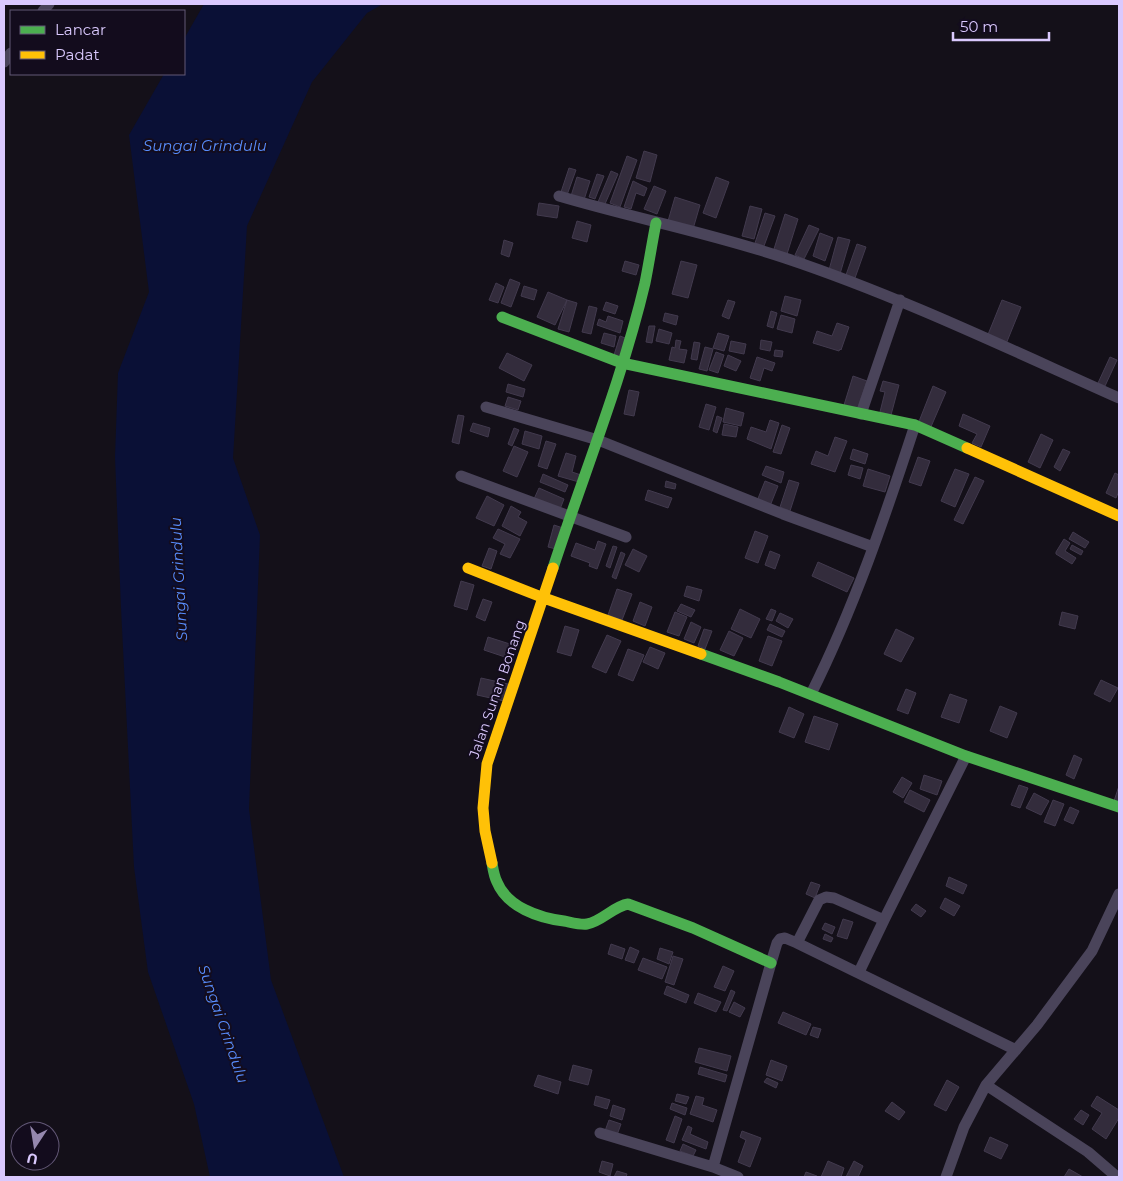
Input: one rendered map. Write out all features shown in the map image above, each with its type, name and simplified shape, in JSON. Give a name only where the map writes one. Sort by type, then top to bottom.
[{"type":"street","points":[[558,196],[783,258],[900,300],[1119,398]]},
{"type":"street","name":"Jalan Sunan Bonang","points":[[656,223],[645,282],[598,440],[570,516],[487,764],[483,808],[491,861],[497,883],[505,896],[530,913],[548,919],[587,924],[608,914],[621,905],[628,904],[685,924],[771,963]]},
{"type":"street","points":[[861,414],[900,300]]},
{"type":"street","points":[[502,316],[622,363],[915,425],[1119,516]]},
{"type":"street","points":[[486,407],[598,440],[783,514],[873,547]]},
{"type":"street","points":[[811,694],[846,620],[915,425]]},
{"type":"street","points":[[461,476],[626,537]]},
{"type":"street","points":[[468,568],[544,598],[811,694],[966,756],[1104,801],[1119,808]]},
{"type":"street","points":[[859,972],[966,756]]},
{"type":"street","points":[[946,1177],[964,1127],[986,1085],[1016,1050],[1092,951],[1119,894]]},
{"type":"street","points":[[797,943],[819,900],[826,897],[834,898],[884,920]]},
{"type":"street","points":[[713,1167],[771,963],[780,939],[785,938],[797,943],[859,972],[1016,1050]]},
{"type":"street","points":[[986,1085],[1088,1152],[1117,1177]]},
{"type":"street","points":[[600,1133],[713,1167],[738,1177]]},
{"type":"water","name":"Sungai Grindulu","points":[[204,4],[383,4],[367,13],[312,82],[247,226],[233,458],[260,535],[249,809],[271,980],[344,1177],[210,1177],[194,1104],[148,972],[134,867],[121,608],[115,457],[118,373],[149,292],[129,135],[163,75],[185,75],[185,37]]},
{"type":"building","points":[[644,151],[657,155],[650,182],[636,178]]},
{"type":"building","points":[[627,156],[637,160],[620,207],[610,203]]},
{"type":"building","points":[[569,168],[576,170],[567,195],[561,192]]},
{"type":"building","points":[[611,171],[618,174],[605,204],[598,202]]},
{"type":"building","points":[[597,174],[604,176],[595,199],[589,197]]},
{"type":"building","points":[[577,177],[590,181],[583,203],[570,199]]},
{"type":"building","points":[[716,177],[729,182],[716,218],[703,213]]},
{"type":"building","points":[[633,181],[647,188],[644,196],[636,193],[631,209],[624,207]]},
{"type":"building","points":[[654,186],[666,191],[657,214],[644,209]]},
{"type":"building","points":[[675,197],[700,205],[693,229],[668,221]]},
{"type":"building","points":[[539,203],[559,206],[557,218],[537,215]]},
{"type":"building","points":[[750,206],[762,209],[754,239],[742,236]]},
{"type":"building","points":[[765,213],[775,216],[764,246],[755,243]]},
{"type":"building","points":[[785,214],[798,219],[787,254],[774,249]]},
{"type":"building","points":[[577,221],[591,225],[587,242],[572,238]]},
{"type":"building","points":[[809,225],[819,229],[804,259],[795,255]]},
{"type":"building","points":[[820,233],[833,238],[825,261],[813,256]]},
{"type":"building","points":[[838,237],[850,240],[840,274],[829,270]]},
{"type":"building","points":[[504,240],[513,243],[509,257],[501,254]]},
{"type":"building","points":[[857,244],[866,247],[855,278],[846,275]]},
{"type":"building","points":[[625,261],[639,265],[636,275],[622,271]]},
{"type":"building","points":[[681,261],[697,265],[688,298],[672,294]]},
{"type":"building","points":[[510,279],[520,283],[511,307],[501,303]]},
{"type":"building","points":[[496,283],[504,287],[498,303],[489,300]]},
{"type":"building","points":[[524,286],[537,290],[534,300],[521,296]]},
{"type":"building","points":[[548,292],[567,300],[555,325],[537,317]]},
{"type":"building","points":[[785,296],[801,300],[797,316],[781,311]]},
{"type":"building","points":[[567,300],[577,303],[569,332],[558,329]]},
{"type":"building","points":[[728,300],[735,302],[729,319],[722,316]]},
{"type":"building","points":[[1002,300],[1021,307],[1006,344],[987,337]]},
{"type":"building","points":[[606,302],[618,306],[615,314],[603,310]]},
{"type":"building","points":[[589,306],[597,308],[591,334],[582,332]]},
{"type":"building","points":[[771,311],[777,313],[773,328],[767,326]]},
{"type":"building","points":[[665,313],[678,316],[676,325],[663,321]]},
{"type":"building","points":[[781,315],[795,319],[792,333],[777,329]]},
{"type":"building","points":[[608,316],[623,321],[620,333],[597,325],[599,319],[606,322]]},
{"type":"building","points":[[837,323],[849,327],[841,350],[813,343],[817,331],[832,336]]},
{"type":"building","points":[[649,326],[655,326],[652,343],[646,342]]},
{"type":"building","points":[[659,329],[672,333],[669,344],[656,341]]},
{"type":"building","points":[[604,333],[616,336],[614,347],[601,343]]},
{"type":"building","points":[[718,333],[729,336],[724,351],[713,348]]},
{"type":"building","points":[[620,336],[628,339],[622,358],[614,355]]},
{"type":"building","points":[[676,340],[681,341],[679,349],[687,350],[684,363],[669,360],[672,347],[675,348]]},
{"type":"building","points":[[761,340],[772,342],[770,351],[760,349]]},
{"type":"building","points":[[731,341],[746,344],[744,354],[729,351]]},
{"type":"building","points":[[694,342],[700,343],[697,360],[691,359]]},
{"type":"building","points":[[705,347],[713,349],[707,371],[699,369]]},
{"type":"building","points":[[775,350],[783,351],[782,357],[774,356]]},
{"type":"building","points":[[716,352],[724,355],[718,373],[709,370]]},
{"type":"building","points":[[507,353],[532,365],[524,381],[499,368]]},
{"type":"building","points":[[728,355],[741,361],[736,371],[724,366]]},
{"type":"building","points":[[757,357],[775,363],[772,371],[764,368],[760,381],[750,378]]},
{"type":"building","points":[[1110,357],[1117,360],[1105,386],[1098,383]]},
{"type":"building","points":[[853,376],[867,381],[857,410],[844,405]]},
{"type":"building","points":[[883,381],[899,385],[891,415],[880,412],[885,392],[880,391]]},
{"type":"building","points":[[508,384],[525,389],[523,397],[506,392]]},
{"type":"building","points":[[933,386],[946,392],[930,429],[918,424]]},
{"type":"building","points":[[629,390],[639,392],[634,416],[624,414]]},
{"type":"building","points":[[508,397],[521,401],[518,410],[505,406]]},
{"type":"building","points":[[706,404],[716,407],[709,430],[699,427]]},
{"type":"building","points":[[726,408],[744,413],[741,426],[723,422]]},
{"type":"building","points":[[963,414],[990,426],[981,447],[972,443],[977,434],[959,426]]},
{"type":"building","points":[[458,415],[464,416],[459,444],[452,442]]},
{"type":"building","points":[[717,416],[722,418],[717,433],[713,431]]},
{"type":"building","points":[[770,420],[779,423],[771,449],[747,439],[751,427],[766,432]]},
{"type":"building","points":[[473,423],[490,428],[488,437],[470,431]]},
{"type":"building","points":[[724,424],[738,427],[736,437],[722,435]]},
{"type":"building","points":[[782,425],[790,428],[781,454],[773,452]]},
{"type":"building","points":[[514,428],[519,430],[512,446],[508,444]]},
{"type":"building","points":[[525,431],[542,436],[539,449],[522,444]]},
{"type":"building","points":[[1041,434],[1053,440],[1040,468],[1028,462]]},
{"type":"building","points":[[835,437],[847,441],[835,472],[811,464],[816,451],[828,456]]},
{"type":"building","points":[[546,441],[556,444],[547,469],[538,466]]},
{"type":"building","points":[[514,446],[528,452],[517,477],[503,471]]},
{"type":"building","points":[[853,449],[868,454],[865,464],[850,459]]},
{"type":"building","points":[[1063,449],[1070,452],[1060,471],[1054,467]]},
{"type":"building","points":[[566,453],[576,456],[572,472],[581,475],[579,482],[558,476]]},
{"type":"building","points":[[918,457],[930,461],[921,486],[909,482]]},
{"type":"building","points":[[851,465],[863,468],[860,479],[848,475]]},
{"type":"building","points":[[766,466],[784,472],[781,483],[762,475]]},
{"type":"building","points":[[868,469],[890,476],[885,492],[863,486]]},
{"type":"building","points":[[955,469],[969,474],[955,507],[941,501]]},
{"type":"building","points":[[1115,473],[1119,475],[1119,491],[1116,498],[1106,493]]},
{"type":"building","points":[[543,474],[568,485],[565,492],[540,482]]},
{"type":"building","points":[[975,477],[984,481],[963,524],[954,520]]},
{"type":"building","points":[[789,480],[799,483],[790,511],[780,507]]},
{"type":"building","points":[[666,481],[676,484],[675,489],[665,487]]},
{"type":"building","points":[[765,481],[778,486],[770,506],[757,501]]},
{"type":"building","points":[[539,488],[564,499],[560,509],[534,499]]},
{"type":"building","points":[[648,490],[672,498],[668,508],[645,500]]},
{"type":"building","points":[[487,496],[504,505],[494,526],[476,518]]},
{"type":"building","points":[[511,506],[521,512],[518,517],[527,522],[520,536],[502,526]]},
{"type":"building","points":[[554,525],[563,528],[556,549],[548,547]]},
{"type":"building","points":[[498,529],[520,539],[510,558],[500,554],[505,544],[493,538]]},
{"type":"building","points":[[755,531],[768,536],[758,563],[745,558]]},
{"type":"building","points":[[1073,532],[1089,542],[1085,548],[1069,539]]},
{"type":"building","points":[[1064,539],[1070,543],[1065,551],[1076,558],[1072,564],[1056,554]]},
{"type":"building","points":[[598,541],[606,544],[597,569],[589,566],[590,563],[571,556],[576,543],[595,550]]},
{"type":"building","points":[[1072,545],[1083,551],[1081,555],[1070,549]]},
{"type":"building","points":[[613,546],[617,547],[610,568],[606,566]]},
{"type":"building","points":[[489,548],[497,551],[491,569],[482,566]]},
{"type":"building","points":[[633,549],[647,556],[639,572],[625,565]]},
{"type":"building","points":[[770,551],[780,555],[775,569],[765,565]]},
{"type":"building","points":[[621,552],[625,554],[616,579],[612,577]]},
{"type":"building","points":[[818,562],[854,578],[847,592],[812,576]]},
{"type":"building","points":[[461,581],[474,585],[467,610],[454,606]]},
{"type":"building","points":[[687,586],[702,590],[699,601],[684,596]]},
{"type":"building","points":[[617,589],[632,594],[622,620],[608,615]]},
{"type":"building","points":[[483,599],[492,602],[485,621],[476,617]]},
{"type":"building","points":[[640,602],[652,607],[645,626],[633,621]]},
{"type":"building","points":[[681,604],[695,610],[691,617],[677,611]]},
{"type":"building","points":[[740,609],[760,619],[751,638],[731,629]]},
{"type":"building","points":[[771,609],[776,611],[772,621],[766,619]]},
{"type":"building","points":[[675,612],[687,617],[679,636],[667,632]]},
{"type":"building","points":[[1062,612],[1078,616],[1075,629],[1059,625]]},
{"type":"building","points":[[780,613],[793,619],[788,628],[776,621]]},
{"type":"building","points":[[691,622],[701,627],[694,643],[684,639]]},
{"type":"building","points":[[770,624],[785,631],[782,637],[767,630]]},
{"type":"building","points":[[565,626],[579,630],[571,656],[557,652]]},
{"type":"building","points":[[704,629],[712,631],[705,649],[698,646]]},
{"type":"building","points":[[896,629],[914,638],[901,662],[884,654]]},
{"type":"building","points":[[729,631],[743,638],[734,656],[720,650]]},
{"type":"building","points":[[607,635],[621,641],[606,673],[592,667]]},
{"type":"building","points":[[768,636],[782,641],[772,666],[759,661]]},
{"type":"building","points":[[488,637],[513,645],[508,658],[484,650]]},
{"type":"building","points":[[650,647],[665,653],[658,669],[643,662]]},
{"type":"building","points":[[628,649],[644,655],[633,681],[618,675]]},
{"type":"building","points":[[481,678],[508,684],[504,701],[477,695]]},
{"type":"building","points":[[1101,680],[1118,688],[1110,702],[1094,694]]},
{"type":"building","points":[[906,689],[916,693],[908,714],[897,710]]},
{"type":"building","points":[[950,694],[967,700],[959,723],[941,717]]},
{"type":"building","points":[[1000,706],[1017,713],[1007,738],[990,731]]},
{"type":"building","points":[[789,707],[804,714],[794,738],[779,732]]},
{"type":"building","points":[[814,716],[838,724],[829,750],[805,742]]},
{"type":"building","points":[[1074,755],[1082,759],[1074,779],[1066,775]]},
{"type":"building","points":[[924,775],[942,781],[937,795],[920,789]]},
{"type":"building","points":[[902,777],[912,783],[903,798],[893,792]]},
{"type":"building","points":[[1019,785],[1028,788],[1020,808],[1011,805]]},
{"type":"building","points":[[1119,786],[1119,798],[1118,802],[1114,801]]},
{"type":"building","points":[[910,790],[930,800],[924,812],[904,802]]},
{"type":"building","points":[[1034,793],[1049,801],[1041,815],[1026,808]]},
{"type":"building","points":[[1053,800],[1064,804],[1055,826],[1044,822]]},
{"type":"building","points":[[1070,807],[1079,811],[1073,824],[1064,820]]},
{"type":"building","points":[[949,877],[967,885],[963,894],[946,886]]},
{"type":"building","points":[[811,882],[820,885],[815,898],[806,894]]},
{"type":"building","points":[[945,898],[960,906],[954,916],[940,908]]},
{"type":"building","points":[[916,904],[926,911],[921,917],[911,910]]},
{"type":"building","points":[[843,919],[853,922],[847,939],[837,936]]},
{"type":"building","points":[[825,923],[835,927],[832,934],[822,929]]},
{"type":"building","points":[[825,934],[833,938],[831,942],[823,939]]},
{"type":"building","points":[[611,944],[625,949],[622,959],[608,954]]},
{"type":"building","points":[[630,947],[639,951],[634,963],[625,960]]},
{"type":"building","points":[[660,948],[673,952],[669,964],[657,959]]},
{"type":"building","points":[[673,956],[683,959],[674,985],[665,982]]},
{"type":"building","points":[[643,958],[667,967],[662,979],[638,970]]},
{"type":"building","points":[[723,966],[734,971],[725,991],[714,987]]},
{"type":"building","points":[[667,986],[689,995],[686,1003],[664,994]]},
{"type":"building","points":[[731,990],[735,992],[727,1011],[723,1010]]},
{"type":"building","points":[[698,993],[721,1002],[716,1012],[694,1003]]},
{"type":"building","points":[[734,1002],[745,1008],[740,1017],[729,1012]]},
{"type":"building","points":[[783,1012],[811,1024],[806,1035],[778,1023]]},
{"type":"building","points":[[813,1027],[821,1029],[818,1038],[810,1035]]},
{"type":"building","points":[[699,1048],[731,1056],[727,1071],[695,1062]]},
{"type":"building","points":[[771,1060],[787,1066],[782,1081],[766,1075]]},
{"type":"building","points":[[573,1065],[592,1070],[588,1085],[569,1080]]},
{"type":"building","points":[[700,1067],[727,1075],[725,1082],[698,1074]]},
{"type":"building","points":[[538,1075],[561,1082],[558,1094],[534,1086]]},
{"type":"building","points":[[767,1078],[778,1083],[776,1088],[764,1082]]},
{"type":"building","points":[[947,1080],[959,1087],[946,1111],[934,1105]]},
{"type":"building","points":[[677,1094],[689,1097],[686,1104],[675,1101]]},
{"type":"building","points":[[596,1096],[610,1100],[607,1109],[594,1105]]},
{"type":"building","points":[[696,1096],[704,1098],[702,1105],[717,1110],[713,1122],[690,1114]]},
{"type":"building","points":[[1097,1096],[1119,1110],[1119,1118],[1106,1139],[1092,1129],[1102,1113],[1091,1106]]},
{"type":"building","points":[[892,1102],[905,1112],[899,1120],[885,1111]]},
{"type":"building","points":[[672,1103],[687,1108],[685,1115],[670,1109]]},
{"type":"building","points":[[613,1105],[625,1109],[622,1120],[610,1116]]},
{"type":"building","points":[[1081,1110],[1089,1115],[1083,1125],[1074,1119]]},
{"type":"building","points":[[675,1116],[682,1119],[674,1143],[666,1140]]},
{"type":"building","points":[[609,1120],[621,1124],[617,1135],[605,1131]]},
{"type":"building","points":[[688,1126],[692,1128],[690,1134],[708,1142],[706,1149],[682,1140]]},
{"type":"building","points":[[742,1131],[761,1138],[750,1167],[738,1162],[746,1140],[740,1137]]},
{"type":"building","points":[[990,1137],[1008,1145],[1001,1159],[984,1151]]},
{"type":"building","points":[[683,1144],[696,1150],[693,1156],[680,1151]]},
{"type":"building","points":[[602,1161],[613,1164],[610,1176],[599,1172]]},
{"type":"building","points":[[828,1161],[844,1168],[841,1177],[821,1177]]},
{"type":"building","points":[[854,1161],[863,1166],[858,1177],[846,1177]]},
{"type":"building","points":[[1069,1169],[1083,1177],[1064,1177]]},
{"type":"building","points":[[617,1171],[627,1174],[626,1177],[614,1177]]},
{"type":"building","points":[[806,1172],[817,1176],[817,1177],[804,1177]]},
{"type":"traffic: fast","points":[[553,568],[602,426],[636,319],[656,223]]},
{"type":"traffic: fast","points":[[502,317],[622,363],[915,425],[967,448]]},
{"type":"traffic: fast","points":[[701,654],[779,682],[966,756],[1119,807]]},
{"type":"traffic: fast","points":[[492,863],[495,877],[502,891],[516,905],[534,914],[578,924],[587,924],[628,904],[693,928],[771,963]]},
{"type":"traffic: slow","points":[[967,448],[1119,516]]},
{"type":"traffic: slow","points":[[468,568],[544,598],[701,654]]},
{"type":"traffic: slow","points":[[492,863],[485,831],[483,808],[487,764],[553,568]]}]
